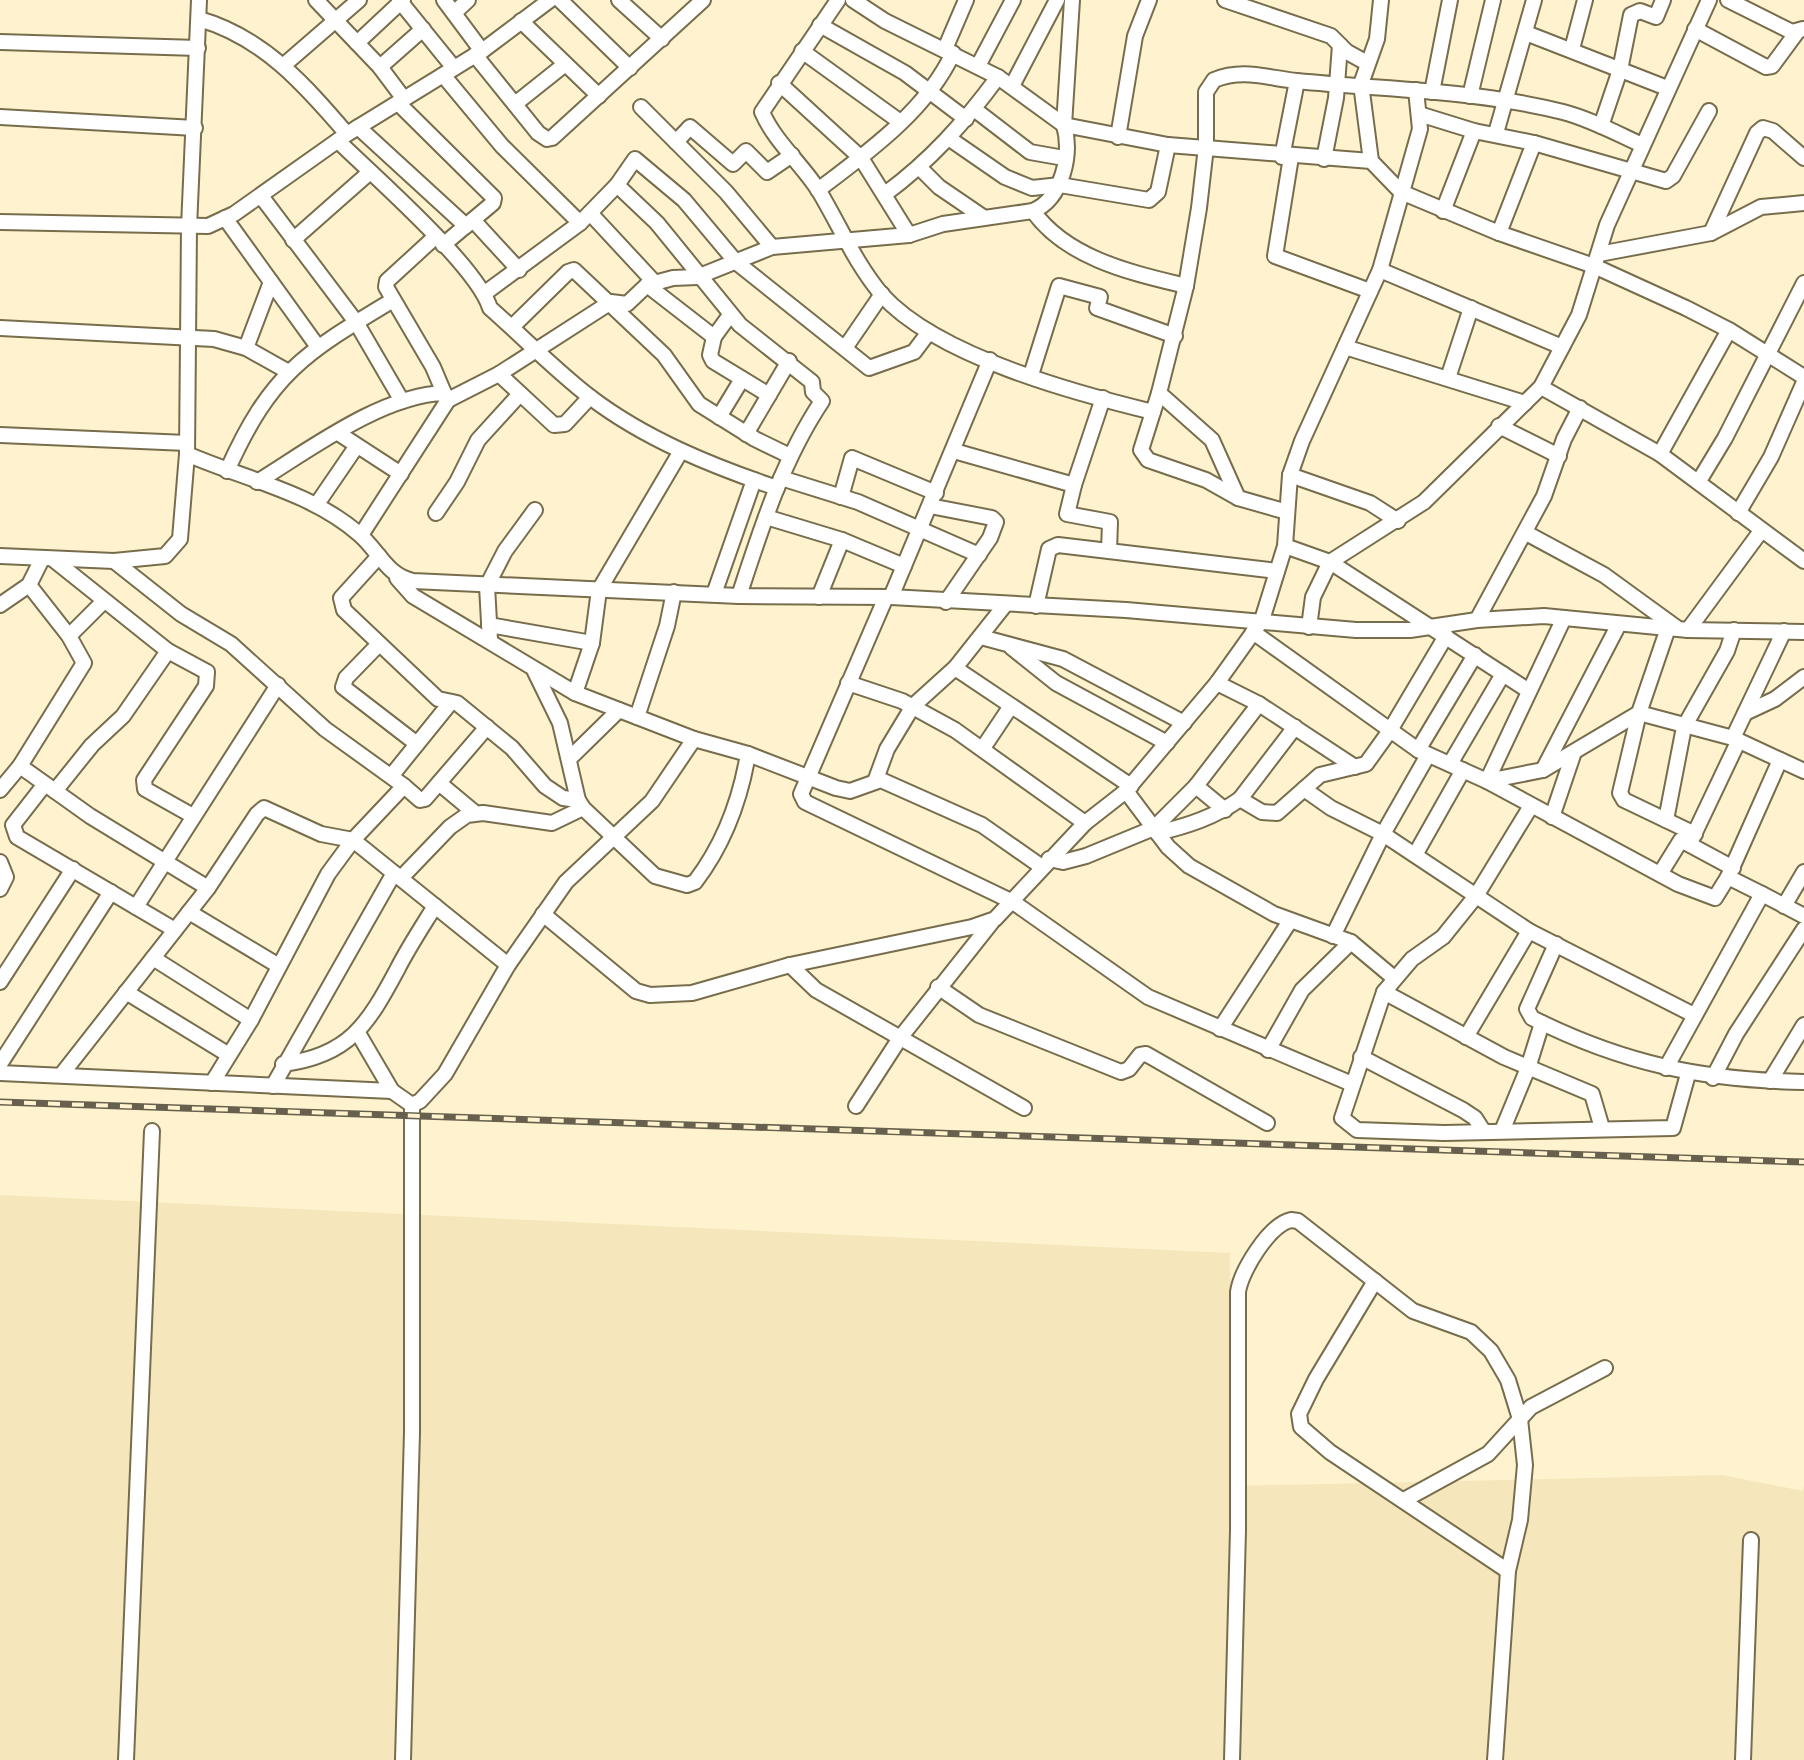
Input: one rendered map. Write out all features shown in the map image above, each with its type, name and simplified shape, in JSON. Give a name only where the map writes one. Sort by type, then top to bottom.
[{"type":"street","points":[[0,556],[114,561],[165,556],[174,550],[180,539],[187,449],[189,227],[199,0]]},
{"type":"street","points":[[316,0],[380,67],[401,101],[494,198],[493,203],[470,223],[439,241],[387,281],[386,287],[433,367],[446,397]]},
{"type":"street","points":[[284,65],[359,0]]},
{"type":"street","points":[[444,0],[515,104],[547,139],[662,39],[695,3]]},
{"type":"street","points":[[454,13],[468,0]]},
{"type":"street","points":[[0,222],[208,226],[261,196],[348,134],[478,53],[550,0]]},
{"type":"street","points":[[560,0],[630,68]]},
{"type":"street","points":[[619,0],[662,39]]},
{"type":"street","points":[[838,0],[762,112],[818,190],[842,239],[882,294],[929,332],[990,360],[1153,412]]},
{"type":"street","points":[[853,0],[885,21],[998,77],[1064,125],[1080,125],[1118,137],[1168,145],[1287,157],[1371,161]]},
{"type":"street","points":[[818,190],[861,158],[929,92],[949,51],[966,0]]},
{"type":"street","points":[[978,66],[1013,0]]},
{"type":"street","points":[[1012,86],[1057,0]]},
{"type":"street","points":[[257,482],[338,433],[402,401],[446,397],[499,374],[611,302],[627,304],[651,284],[697,277],[772,247],[909,235],[1045,206],[1060,185],[1068,138],[1064,125],[1072,0]]},
{"type":"street","points":[[1118,137],[1135,36],[1149,0]]},
{"type":"street","points":[[1225,0],[1331,36],[1367,63]]},
{"type":"street","points":[[1381,0],[1377,39],[1361,84],[1371,161],[1401,192],[1499,233],[1597,260],[1729,330],[1804,380],[1771,457],[1738,513]]},
{"type":"street","points":[[1432,92],[1450,0]]},
{"type":"street","points":[[1470,96],[1493,0]]},
{"type":"street","points":[[1496,133],[1534,0]]},
{"type":"street","points":[[1572,49],[1585,0]]},
{"type":"street","points":[[1601,126],[1620,70],[1631,15],[1640,11],[1656,17],[1663,0]]},
{"type":"street","points":[[1309,627],[1313,597],[1330,562],[1424,502],[1541,387],[1579,315],[1607,225],[1709,0]]},
{"type":"street","points":[[1695,29],[1766,67],[1772,66],[1800,30],[1763,6],[1728,0]]},
{"type":"street","points":[[357,43],[401,1],[502,146],[585,218],[651,284],[714,337]]},
{"type":"street","points":[[199,19],[224,26],[284,65],[348,134],[470,223],[519,270]]},
{"type":"street","points":[[521,21],[599,96]]},
{"type":"street","points":[[820,25],[905,73],[929,92],[1030,152],[1064,158]]},
{"type":"street","points":[[380,67],[423,29]]},
{"type":"street","points":[[1526,33],[1667,88]]},
{"type":"street","points":[[0,42],[198,48]]},
{"type":"street","points":[[1324,159],[1340,45]]},
{"type":"street","points":[[802,51],[899,121]]},
{"type":"street","points":[[515,104],[564,65]]},
{"type":"street","points":[[1287,512],[1238,498],[1206,480],[1143,455],[1186,286],[1206,147],[1206,92],[1214,80],[1245,72],[1297,81],[1361,84],[1507,101],[1566,113],[1642,145]]},
{"type":"street","points":[[885,194],[920,168],[950,139],[998,77]]},
{"type":"street","points":[[1297,81],[1275,256],[1370,291]]},
{"type":"street","points":[[779,83],[861,158],[909,235]]},
{"type":"street","points":[[856,1106],[938,987],[1046,863],[1085,823],[1129,788],[1217,683],[1257,626],[1285,546],[1290,475],[1380,270],[1420,129],[1416,90]]},
{"type":"street","points":[[641,107],[726,192],[772,247]]},
{"type":"street","points":[[1419,114],[1670,181],[1709,111]]},
{"type":"street","points":[[0,117],[195,128]]},
{"type":"street","points":[[676,142],[690,127],[733,164],[746,151],[767,172],[792,155]]},
{"type":"street","points":[[1711,233],[1757,133],[1763,128],[1773,131],[1804,158]]},
{"type":"street","points":[[1443,211],[1474,131]]},
{"type":"street","points":[[348,134],[370,172],[439,241],[485,293],[490,308],[590,397],[632,426],[681,451],[754,480],[841,497],[921,528],[979,555]]},
{"type":"street","points":[[950,139],[1005,177],[1032,188],[1060,185],[1149,200],[1158,192],[1168,145]]},
{"type":"street","points":[[1499,233],[1534,143]]},
{"type":"street","points":[[485,293],[585,218],[617,185],[635,159],[639,159],[684,200],[736,262],[863,365],[874,369],[914,352],[929,332]]},
{"type":"street","points":[[920,168],[939,187],[983,217]]},
{"type":"street","points":[[293,240],[370,172]]},
{"type":"street","points":[[617,185],[657,223],[730,315],[812,382],[813,392],[822,401],[790,456],[739,596]]},
{"type":"street","points":[[261,196],[356,322],[402,401]]},
{"type":"street","points":[[1597,260],[1711,233],[1761,207],[1804,203]]},
{"type":"street","points":[[1033,211],[1058,236],[1094,258],[1135,274],[1186,286]]},
{"type":"street","points":[[225,218],[318,347]]},
{"type":"street","points":[[512,327],[568,272],[574,270],[664,355],[689,394],[746,434],[790,456]]},
{"type":"street","points":[[1380,270],[1562,347]]},
{"type":"street","points":[[246,348],[271,282]]},
{"type":"street","points":[[1031,375],[1059,286],[1100,297],[1097,308],[1175,336]]},
{"type":"street","points":[[1699,481],[1803,289]]},
{"type":"street","points":[[845,348],[882,294]]},
{"type":"street","points":[[227,471],[246,429],[287,371],[318,347],[393,300]]},
{"type":"street","points":[[1448,378],[1471,308]]},
{"type":"street","points":[[730,315],[709,347],[713,361],[769,395]]},
{"type":"street","points":[[0,328],[188,337],[246,348],[287,371]]},
{"type":"street","points":[[1660,454],[1729,330]]},
{"type":"street","points":[[1345,347],[1525,403]]},
{"type":"street","points":[[990,360],[921,528],[848,683],[801,794],[805,802],[1013,902],[1148,997],[1352,1084]]},
{"type":"street","points":[[746,434],[789,361]]},
{"type":"street","points":[[499,374],[560,426],[590,397]]},
{"type":"street","points":[[719,417],[742,379]]},
{"type":"street","points":[[1541,387],[1660,454],[1804,561]]},
{"type":"street","points":[[1159,393],[1206,432],[1238,498]]},
{"type":"street","points":[[436,513],[457,482],[478,440],[520,394]]},
{"type":"street","points":[[361,535],[446,397]]},
{"type":"street","points":[[1103,398],[1067,514],[1110,522],[1109,551]]},
{"type":"street","points":[[1477,620],[1526,533],[1580,408]]},
{"type":"street","points":[[1499,426],[1559,456]]},
{"type":"street","points":[[338,433],[401,474]]},
{"type":"street","points":[[0,435],[187,449],[227,471],[317,504],[361,535],[413,596],[490,632],[534,671],[575,693],[694,739],[748,754],[807,779],[850,791],[876,779],[887,749],[913,706],[955,668],[1005,605]]},
{"type":"street","points":[[317,504],[356,447]]},
{"type":"street","points":[[575,693],[592,643],[599,590],[681,451]]},
{"type":"street","points":[[954,451],[1074,485]]},
{"type":"street","points":[[841,497],[852,458],[933,500],[992,518],[997,528],[946,602]]},
{"type":"street","points":[[1290,475],[1370,503],[1398,521]]},
{"type":"street","points":[[714,594],[754,480]]},
{"type":"street","points":[[490,632],[487,586],[505,551],[535,510]]},
{"type":"street","points":[[766,517],[842,540],[904,566]]},
{"type":"street","points":[[1761,531],[1678,629],[1639,713],[1621,796],[1666,820],[1762,894],[1804,916]]},
{"type":"street","points":[[1526,533],[1594,568],[1678,629]]},
{"type":"street","points":[[819,597],[842,540]]},
{"type":"street","points":[[1036,606],[1053,546],[1277,571]]},
{"type":"street","points":[[1285,546],[1330,562],[1529,691]]},
{"type":"street","points":[[379,556],[341,598],[340,604],[438,699],[451,702],[487,727],[512,748],[545,786],[563,798],[580,804],[614,840],[655,876],[687,885],[695,882],[732,817],[742,790],[748,754]]},
{"type":"street","points":[[0,605],[29,585],[48,559]]},
{"type":"street","points":[[48,559],[168,651],[200,666],[209,678],[144,786],[193,816]]},
{"type":"street","points":[[114,561],[181,614],[220,635],[325,729],[423,800],[487,727]]},
{"type":"street","points":[[397,578],[487,586],[739,596],[888,597],[1036,606],[1257,626],[1410,630],[1477,620],[1564,618],[1678,629],[1804,632]]},
{"type":"street","points":[[0,790],[20,766],[84,663],[69,636],[29,585]]},
{"type":"street","points":[[637,717],[667,626],[674,592]]},
{"type":"street","points":[[69,636],[103,602]]},
{"type":"street","points":[[1487,781],[1564,618]]},
{"type":"street","points":[[1543,770],[1619,624]]},
{"type":"street","points":[[1257,626],[1389,732],[1711,898],[1718,897],[1731,872],[1780,760]]},
{"type":"street","points":[[1666,820],[1684,727],[1727,651],[1734,630]]},
{"type":"street","points":[[1693,839],[1745,713],[1784,631]]},
{"type":"street","points":[[490,632],[592,643]]},
{"type":"street","points":[[1240,799],[1262,812],[1277,813],[1320,775],[1366,764],[1389,732],[1446,636]]},
{"type":"street","points":[[981,637],[1063,659],[1184,723]]},
{"type":"street","points":[[379,644],[346,678],[343,687],[417,744]]},
{"type":"street","points":[[1008,645],[1056,683],[1167,743]]},
{"type":"street","points":[[168,651],[123,716],[13,825],[13,831],[175,930]]},
{"type":"street","points":[[1333,936],[1423,752],[1475,655]]},
{"type":"street","points":[[955,668],[1129,788],[1155,830],[1189,866],[1290,921],[1351,942],[1394,978]]},
{"type":"street","points":[[534,671],[560,723],[580,804]]},
{"type":"street","points":[[1415,855],[1503,674]]},
{"type":"street","points":[[1745,713],[1775,699],[1804,677]]},
{"type":"street","points":[[848,683],[913,706],[983,748],[1085,823]]},
{"type":"street","points":[[1217,683],[1259,704],[1355,767]]},
{"type":"street","points":[[136,907],[278,685]]},
{"type":"street","points":[[392,775],[451,702]]},
{"type":"street","points":[[1155,830],[1196,786],[1259,704]]},
{"type":"street","points":[[983,748],[1011,706]]},
{"type":"street","points":[[569,759],[619,710]]},
{"type":"street","points":[[1487,781],[1543,770],[1573,755],[1639,713],[1735,740],[1804,771]]},
{"type":"street","points":[[876,779],[982,825],[1046,863],[1058,863],[1155,830],[1189,825],[1225,810],[1240,799],[1295,727]]},
{"type":"street","points":[[412,1105],[420,1101],[445,1074],[508,965],[566,882],[652,801],[694,739]]},
{"type":"street","points":[[1552,817],[1573,755]]},
{"type":"street","points":[[20,766],[208,888]]},
{"type":"street","points":[[439,783],[475,813],[552,823],[580,804]]},
{"type":"street","points":[[212,1083],[251,1020],[316,894],[353,840],[404,786]]},
{"type":"street","points":[[1196,786],[1225,810]]},
{"type":"street","points":[[1304,789],[1331,808],[1383,834],[1529,931],[1694,1015]]},
{"type":"street","points":[[1531,806],[1476,896],[1443,937],[1426,948],[1394,978],[1384,992],[1342,1118],[1357,1130],[1484,1132],[1673,1128],[1688,1074]]},
{"type":"street","points":[[62,1074],[208,888],[264,808],[321,834],[353,840],[508,965]]},
{"type":"street","points":[[273,1086],[283,1064],[398,876],[450,827],[475,813]]},
{"type":"street","points":[[1660,874],[1678,841],[1693,839]]},
{"type":"street","points":[[0,862],[6,877],[0,889]]},
{"type":"street","points":[[0,982],[73,869]]},
{"type":"street","points":[[1784,906],[1804,872]]},
{"type":"street","points":[[0,1064],[111,892]]},
{"type":"street","points":[[1666,1068],[1762,894]]},
{"type":"street","points":[[283,1064],[318,1054],[358,1033],[381,1004],[435,906]]},
{"type":"street","points":[[189,912],[279,966]]},
{"type":"street","points":[[543,914],[643,994],[692,993],[790,965],[962,930],[995,919]]},
{"type":"street","points":[[1220,1029],[1290,921]]},
{"type":"street","points":[[1713,1078],[1736,1034],[1804,929]]},
{"type":"street","points":[[1466,1037],[1529,931]]},
{"type":"street","points":[[1268,1050],[1302,990],[1351,942]]},
{"type":"street","points":[[1556,944],[1527,1009],[1529,1015],[1542,1023],[1614,1054],[1688,1074],[1804,1082]]},
{"type":"street","points":[[153,958],[251,1020]]},
{"type":"street","points":[[790,965],[816,990],[1024,1108]]},
{"type":"street","points":[[938,987],[979,1015],[1121,1072],[1126,1071],[1140,1055],[1146,1054],[1267,1123]]},
{"type":"street","points":[[126,992],[229,1055]]},
{"type":"street","points":[[1384,992],[1528,1068],[1592,1094],[1602,1128]]},
{"type":"street","points":[[1502,1131],[1528,1068],[1542,1023]]},
{"type":"street","points":[[1770,1081],[1804,1025]]},
{"type":"street","points":[[358,1033],[392,1091],[412,1105]]},
{"type":"street","points":[[1361,1057],[1463,1110],[1475,1118],[1484,1132]]},
{"type":"street","points":[[0,1073],[392,1091]]},
{"type":"street","points":[[403,1760],[412,1432],[412,1105]]},
{"type":"street","points":[[126,1760],[152,1131]]},
{"type":"street","points":[[1232,1760],[1240,1279],[1271,1235],[1291,1220],[1413,1311],[1471,1332],[1508,1380],[1520,1419],[1525,1465],[1520,1520],[1508,1571],[1495,1760]]},
{"type":"street","points":[[1375,1281],[1299,1414],[1308,1435],[1508,1571]]},
{"type":"street","points":[[1404,1500],[1488,1454],[1531,1407],[1605,1368]]},
{"type":"street","points":[[1743,1760],[1751,1540]]},
{"type":"shaded area","points":[[0,1195],[1230,1253],[1232,1486],[1722,1475],[1803,1491],[1804,1484],[1804,1760],[0,1760]]},
{"type":"railway","points":[[0,1102],[1804,1162]]}]
